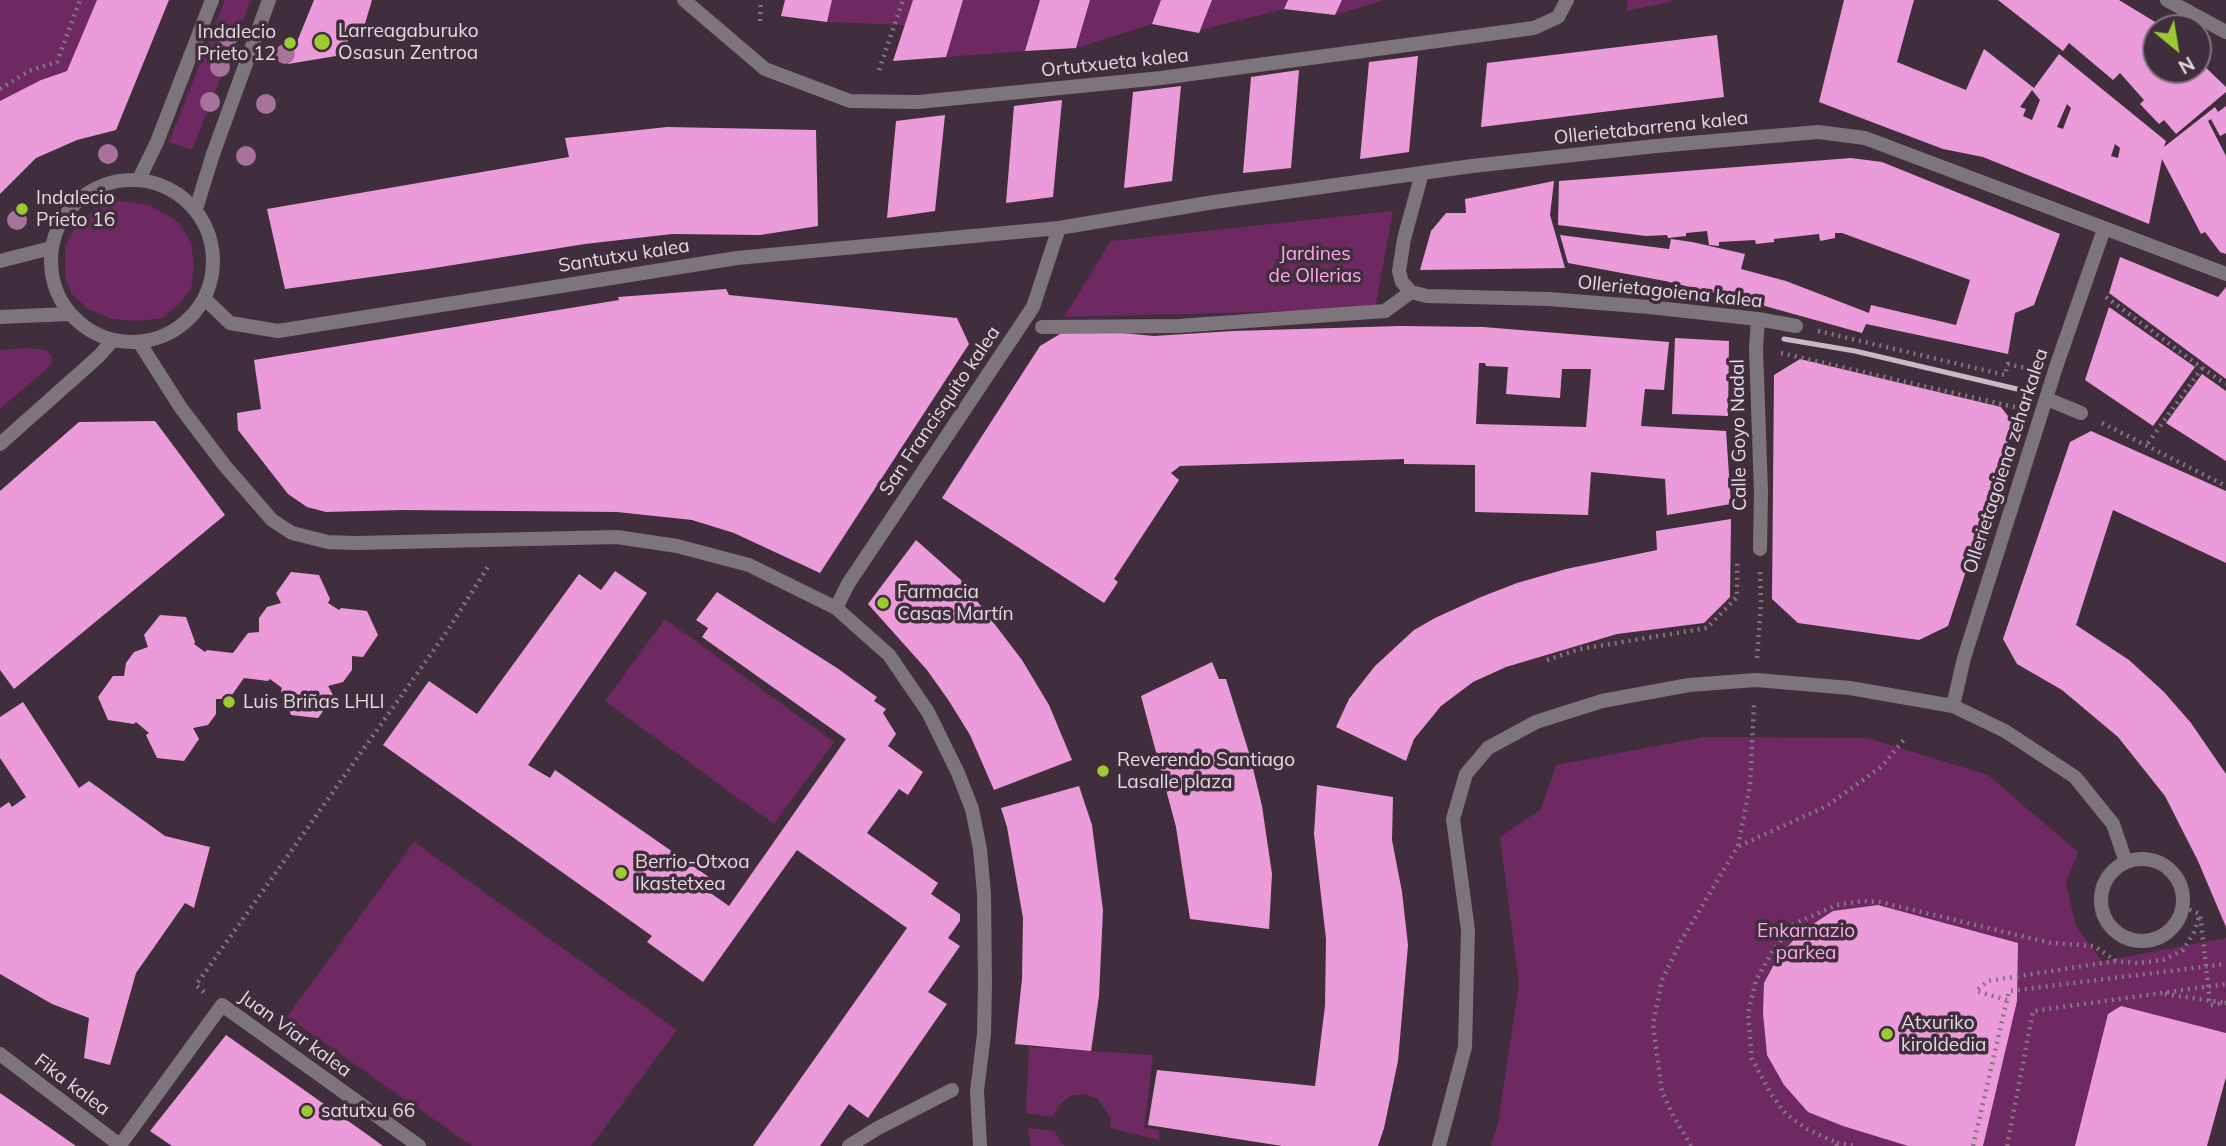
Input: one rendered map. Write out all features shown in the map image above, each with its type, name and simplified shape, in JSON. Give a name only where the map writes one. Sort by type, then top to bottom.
[{"type":"street","points":[[139,179],[157,142],[212,0]]},
{"type":"street","points":[[196,209],[269,0]]},
{"type":"street","name":"Ortutxueta kalea","points":[[684,0],[765,69],[850,101],[918,102],[1161,78],[1534,28],[1558,17],[1567,0]]},
{"type":"street","points":[[2166,0],[2226,32]]},
{"type":"street","name":"Ollerietabarrena kalea","points":[[1059,228],[1214,202],[1422,173],[1656,146],[1818,132],[1866,138],[2226,274]]},
{"type":"street","points":[[1042,327],[1179,326],[1385,312],[1411,292],[1402,282],[1399,271],[1422,173]]},
{"type":"street","points":[[139,179],[171,189],[196,209],[208,230],[214,253],[206,300],[187,321],[163,336],[139,342],[113,340],[94,333],[69,314],[52,278],[51,248],[59,225],[72,205],[92,189],[115,181],[139,179]]},
{"type":"street","name":"Santutxu kalea","points":[[206,300],[230,323],[278,331],[737,258],[1059,228]]},
{"type":"street","name":"San Francisquito kalea","points":[[836,608],[848,584],[1033,307],[1059,228]]},
{"type":"street","name":"Ollerietagoiena zeharkalea","points":[[1953,706],[1964,658],[2046,398],[2104,229]]},
{"type":"street","points":[[0,261],[51,248]]},
{"type":"street","name":"Ollerietagoiena kalea","points":[[1411,292],[1427,296],[1574,301],[1758,319],[1796,327]]},
{"type":"street","points":[[0,317],[69,314]]},
{"type":"street","name":"Calle Goyo Nadal","points":[[1758,319],[1756,349],[1761,492],[1760,549]]},
{"type":"street","points":[[0,444],[99,356],[113,340]]},
{"type":"street","points":[[139,342],[181,408],[225,466],[272,520],[292,533],[328,541],[355,543],[617,537],[677,546],[749,565],[836,608],[890,655],[928,712],[958,773],[972,809],[984,894],[984,1034],[978,1091],[980,1146]]},
{"type":"street","points":[[2046,398],[2081,413]]},
{"type":"street","points":[[1439,1146],[1465,1047],[1468,930],[1453,819],[1466,774],[1488,748],[1536,722],[1602,701],[1689,685],[1756,680],[1850,688],[1953,706],[2005,731],[2075,777],[2113,824],[2126,862]]},
{"type":"street","points":[[2144,858],[2158,861],[2170,869],[2178,880],[2183,892],[2183,907],[2178,920],[2169,931],[2158,938],[2144,941],[2130,939],[2118,933],[2103,913],[2103,887],[2109,875],[2126,862],[2144,858]]},
{"type":"street","name":"Juan Viar kalea","points":[[121,1145],[222,1005],[419,1146]]},
{"type":"street","name":"Fika kalea","points":[[0,1054],[121,1145]]},
{"type":"street","points":[[849,1146],[953,1090]]},
{"type":"path","points":[[0,89],[29,71],[57,62],[80,0]]},
{"type":"path","points":[[760,21],[761,0]]},
{"type":"path","points":[[879,70],[902,3],[894,0]]},
{"type":"path","points":[[2103,295],[2226,384]]},
{"type":"path","points":[[1796,327],[2005,375],[2008,364],[2038,371]]},
{"type":"path","points":[[1781,353],[2004,404]]},
{"type":"path","points":[[2146,446],[2202,368]]},
{"type":"path","points":[[2081,413],[2226,486]]},
{"type":"path","points":[[1547,660],[1580,649],[1707,628],[1737,597],[1737,557]]},
{"type":"path","points":[[222,1005],[196,985],[448,630],[491,563]]},
{"type":"path","points":[[1691,1146],[1662,1092],[1653,1024],[1662,980],[1681,941],[1738,846],[1750,785],[1761,602]]},
{"type":"path","points":[[1738,846],[1827,806],[1882,766],[1906,737]]},
{"type":"path","points":[[1857,1146],[1836,1144],[1786,1114],[1771,1094],[1752,1059],[1748,1013],[1756,980],[1774,949],[1794,924],[1837,905],[1862,901],[1880,902],[2050,943],[2094,946],[2116,961]]},
{"type":"path","points":[[2183,907],[2200,914]]},
{"type":"path","points":[[2200,914],[2210,1005],[2226,1003]]},
{"type":"path","points":[[2007,1000],[1976,991],[1988,981],[2116,961],[2138,963],[2173,956],[2183,950],[2200,914]]},
{"type":"path","points":[[1973,1146],[2009,991],[2226,964]]},
{"type":"path","points":[[2007,1146],[2034,1011],[2226,984]]},
{"type":"path","points":[[2161,993],[2226,1003]]},
{"type":"green space","points":[[0,0],[97,0],[67,71],[41,80],[0,101]]},
{"type":"green space","points":[[225,0],[251,0],[192,150],[169,142]]},
{"type":"green space","points":[[832,0],[913,0],[906,25],[827,22]]},
{"type":"green space","points":[[963,0],[1040,0],[1025,51],[946,57]]},
{"type":"green space","points":[[1090,0],[1161,0],[1152,24],[1076,48]]},
{"type":"green space","points":[[1212,0],[1288,0],[1284,9],[1200,30]]},
{"type":"green space","points":[[1342,0],[1384,0],[1335,15]]},
{"type":"green space","points":[[1628,0],[1670,0],[1671,2],[1626,11]]},
{"type":"green space","points":[[120,201],[149,205],[179,222],[191,243],[194,265],[191,288],[180,303],[163,318],[137,321],[112,319],[88,309],[72,294],[65,277],[65,246],[76,226],[95,209]]},
{"type":"green space","name":"Jardines de Ollerias","points":[[1393,211],[1375,309],[1064,317],[1111,241]]},
{"type":"green space","points":[[0,350],[46,350],[52,357],[51,365],[0,409]]},
{"type":"green space","points":[[665,619],[834,742],[774,824],[605,701]]},
{"type":"green space","name":"Enkarnazio parkea","points":[[1704,737],[1867,738],[1988,775],[2078,852],[2066,883],[2076,926],[2102,961],[2226,938],[2226,1077],[2207,1146],[1491,1146],[1498,1123],[1519,984],[1500,837],[1541,809],[1556,765]]},
{"type":"green space","points":[[414,842],[677,1030],[591,1146],[472,1146],[287,1017]]},
{"type":"green space","points":[[1029,1047],[1153,1055],[1144,1128],[1159,1130],[1159,1140],[1110,1128],[1111,1119],[1097,1098],[1083,1094],[1070,1096],[1059,1105],[1053,1117],[1026,1113]]},
{"type":"green space","points":[[1028,1128],[1055,1131],[1065,1146],[1031,1146]]},
{"type":"building","points":[[97,0],[169,0],[116,130],[77,140],[36,158],[0,194],[0,101],[41,80],[67,71]]},
{"type":"building","name":"Larreagaburuko Osasun Zentroa","points":[[314,0],[372,0],[364,27],[353,29],[342,55],[288,64]]},
{"type":"building","points":[[785,0],[832,0],[827,22],[781,16]]},
{"type":"building","points":[[913,0],[963,0],[946,57],[893,61]]},
{"type":"building","points":[[1040,0],[1090,0],[1076,48],[1025,51]]},
{"type":"building","points":[[1161,0],[1212,0],[1199,33],[1152,24]]},
{"type":"building","points":[[1288,0],[1342,0],[1335,15],[1284,9]]},
{"type":"building","points":[[1844,0],[1914,0],[1897,62],[1966,90],[1984,49],[2034,88],[2059,54],[2166,141],[2164,147],[2215,107],[2218,112],[2226,106],[2226,133],[2220,136],[2211,119],[2208,121],[2226,156],[2226,254],[2220,252],[2205,232],[2201,234],[2162,159],[2149,224],[1983,157],[1943,149],[1819,102]],"holes":[[[2032,90],[2040,100],[2032,120],[2023,116],[2026,109],[2020,107]],[[2067,104],[2071,108],[2063,129],[2057,127]],[[2115,144],[2120,148],[2118,158],[2111,156]]]},
{"type":"building","points":[[1998,0],[2119,0],[2142,14],[2142,84],[2212,84],[2212,74],[2226,87],[2226,92],[2176,134],[2164,120],[2159,124],[2140,104],[2144,100],[2120,73],[2113,80],[2069,43],[2063,51]]},
{"type":"building","points":[[1717,35],[1724,97],[1481,127],[1487,63]]},
{"type":"building","points":[[1418,56],[1409,152],[1360,159],[1369,62]]},
{"type":"building","points":[[1299,70],[1291,168],[1243,173],[1251,77]]},
{"type":"building","points":[[1181,86],[1172,181],[1124,188],[1133,92]]},
{"type":"building","points":[[1062,100],[1053,197],[1006,203],[1014,106]]},
{"type":"building","points":[[945,115],[935,211],[887,218],[896,121]]},
{"type":"building","points":[[667,127],[816,130],[818,226],[760,235],[672,234],[585,244],[285,289],[267,209],[569,157],[565,138]]},
{"type":"building","points":[[1851,158],[1882,162],[2060,234],[2034,305],[2015,313],[2008,354],[1866,324],[1862,333],[1665,281],[1568,263],[1560,235],[1669,249],[1671,239],[1692,242],[1745,254],[1741,269],[1786,281],[1869,313],[1871,305],[1956,325],[1970,280],[1842,233],[1835,233],[1835,238],[1820,241],[1819,234],[1774,239],[1774,242],[1756,244],[1755,240],[1719,242],[1719,246],[1709,245],[1707,231],[1668,238],[1667,235],[1646,236],[1558,225],[1559,181]]},
{"type":"building","points":[[1554,181],[1550,215],[1565,268],[1420,270],[1431,231],[1446,213],[1466,213],[1465,199]]},
{"type":"building","points":[[2120,257],[2218,297],[2226,287],[2226,379],[2109,293]]},
{"type":"building","points":[[726,289],[729,295],[957,318],[969,344],[820,573],[734,533],[692,520],[617,512],[326,512],[307,507],[288,494],[238,430],[237,413],[261,409],[254,360],[619,300],[618,297]]},
{"type":"building","points":[[2109,307],[2195,367],[2153,426],[2085,380]]},
{"type":"building","points":[[1400,326],[1483,327],[1669,342],[1664,390],[1645,389],[1641,426],[1726,431],[1731,504],[1667,515],[1665,479],[1591,472],[1588,515],[1475,512],[1475,465],[1404,464],[1404,459],[1180,466],[1171,473],[1179,480],[1114,579],[1118,582],[1104,603],[942,498],[1040,346],[1070,328],[1154,336]],"holes":[[[1479,363],[1485,363],[1486,366],[1508,367],[1506,394],[1560,398],[1562,369],[1591,369],[1586,427],[1476,424]]]},
{"type":"building","points":[[1675,338],[1729,341],[1728,416],[1672,414]]},
{"type":"building","points":[[1800,359],[2001,407],[2014,424],[1948,626],[1919,640],[1798,623],[1772,599],[1774,375]]},
{"type":"building","points":[[2202,374],[2226,391],[2226,461],[2166,423]]},
{"type":"building","points":[[155,421],[225,515],[14,689],[0,670],[0,491],[79,422]]},
{"type":"building","points":[[2091,431],[2226,491],[2226,563],[2113,510],[2076,625],[2129,660],[2164,692],[2191,723],[2226,774],[2226,927],[2198,861],[2165,796],[2118,737],[2062,690],[2017,664],[2003,639],[2070,442]]},
{"type":"building","points":[[1731,519],[1730,597],[1704,623],[1617,634],[1506,667],[1473,682],[1441,706],[1414,739],[1406,761],[1336,727],[1349,699],[1375,666],[1414,630],[1435,618],[1517,583],[1566,569],[1657,550],[1656,531]]},
{"type":"building","points":[[916,540],[961,580],[1022,660],[1049,705],[1072,760],[994,790],[970,735],[949,701],[927,670],[868,604]]},
{"type":"building","points":[[615,571],[647,593],[528,765],[550,778],[555,770],[716,882],[709,892],[729,906],[846,739],[702,637],[708,628],[696,620],[717,592],[837,668],[877,697],[874,701],[886,709],[883,713],[896,734],[888,746],[923,772],[908,795],[899,789],[867,833],[938,883],[931,894],[960,914],[960,921],[948,938],[960,946],[928,992],[947,1004],[868,1118],[849,1104],[820,1146],[753,1146],[907,928],[797,850],[703,982],[647,942],[652,936],[383,745],[429,681],[477,714],[579,574],[601,590]]},
{"type":"building","points":[[291,572],[319,575],[330,599],[328,603],[339,610],[367,611],[378,635],[363,657],[352,656],[352,670],[343,682],[328,686],[334,697],[318,718],[291,715],[282,688],[270,679],[244,678],[229,699],[216,699],[216,714],[208,725],[193,728],[199,739],[184,761],[157,758],[146,735],[149,733],[136,722],[134,724],[108,720],[98,697],[113,676],[124,676],[126,663],[134,652],[148,647],[144,635],[160,615],[186,617],[194,644],[205,652],[233,653],[248,633],[259,632],[259,618],[267,607],[281,603],[276,593]]},
{"type":"building","points":[[1212,662],[1219,679],[1226,679],[1262,806],[1272,874],[1269,929],[1190,919],[1176,827],[1141,696]]},
{"type":"building","points":[[23,702],[79,788],[89,781],[165,836],[210,847],[194,908],[185,903],[136,973],[110,1065],[84,1058],[89,1018],[52,1004],[0,974],[0,808],[9,802],[12,807],[26,797],[0,758],[0,717]]},
{"type":"building","points":[[1317,785],[1393,797],[1392,840],[1408,945],[1398,1061],[1378,1146],[1282,1146],[1148,1125],[1157,1070],[1315,1086],[1325,1006],[1326,939],[1314,834]]},
{"type":"building","points":[[1079,786],[1092,825],[1103,910],[1099,996],[1091,1051],[1015,1044],[1022,979],[1023,918],[1007,827],[1001,808]]},
{"type":"building","name":"Atxuriko kiroldedia","points":[[1878,905],[2018,943],[2017,1001],[1983,1146],[1908,1146],[1808,1112],[1784,1085],[1767,1055],[1763,1013],[1764,983],[1778,957],[1801,932],[1833,911]]},
{"type":"building","points":[[2121,1006],[2226,1033],[2226,1077],[2207,1146],[2075,1146],[2108,1014]]},
{"type":"building","points":[[226,1035],[383,1146],[172,1146],[150,1131]]},
{"type":"building","points":[[0,1093],[76,1146],[0,1146]]},
{"type":"railway","points":[[1784,339],[1855,351],[2017,389]]},
{"type":"place","name":"Larreagaburuko Osasun Zentroa","points":[[322,42]]},
{"type":"place","name":"Indalecio Prieto 12","points":[[290,43]]},
{"type":"place","name":"Indalecio Prieto 16","points":[[22,209]]},
{"type":"place","name":"Farmacia Casas Martín","points":[[883,603]]},
{"type":"place","name":"Luis Briñas LHLI","points":[[229,702]]},
{"type":"place","name":"Reverendo Santiago Lasalle plaza","points":[[1103,771]]},
{"type":"place","name":"Berrio-Otxoa Ikastetxea","points":[[621,873]]},
{"type":"place","name":"Atxuriko kiroldedia","points":[[1887,1034]]},
{"type":"place","name":"satutxu 66","points":[[307,1111]]}]
